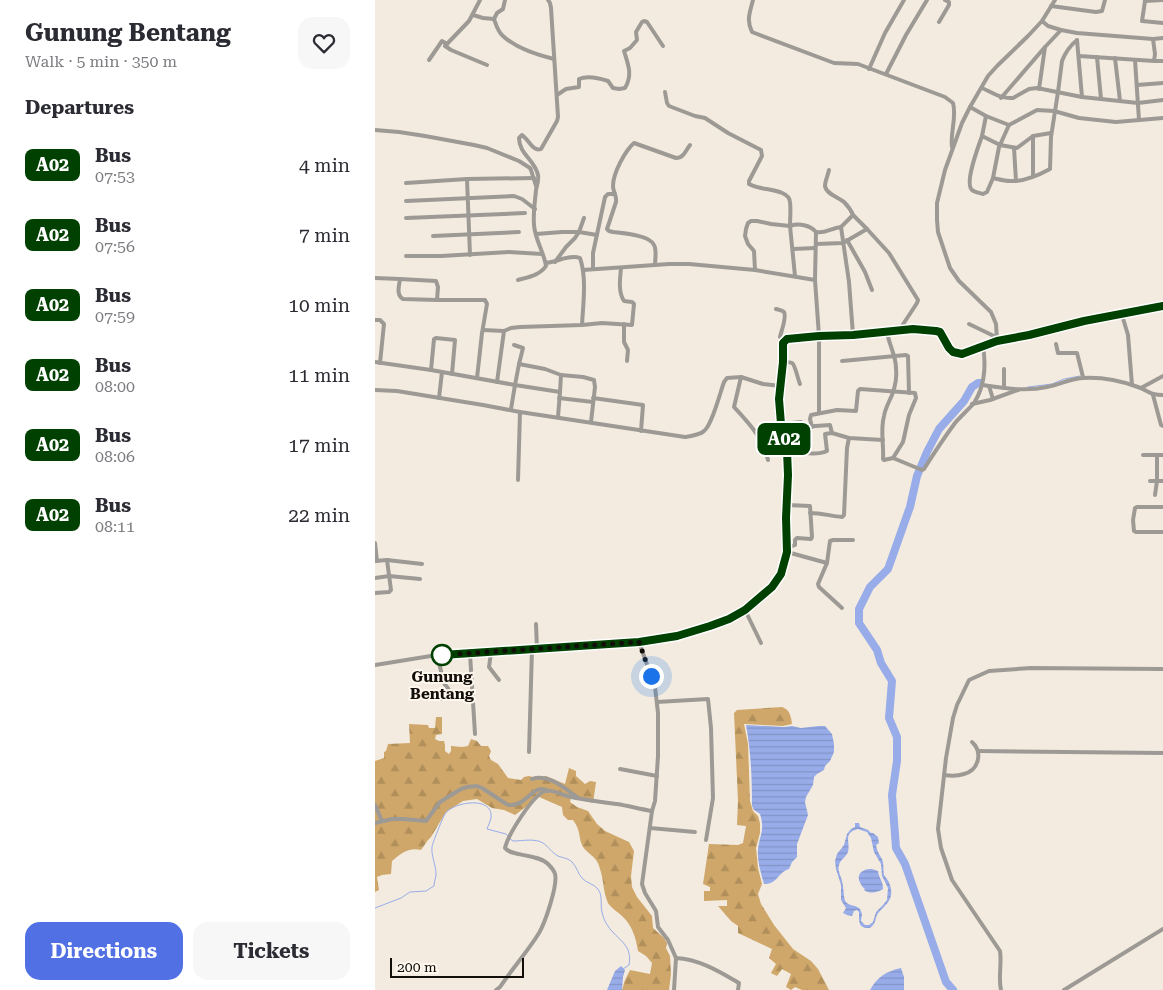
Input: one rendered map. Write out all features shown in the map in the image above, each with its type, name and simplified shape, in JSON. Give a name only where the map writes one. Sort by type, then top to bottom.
[{"type":"street","points":[[447,44],[469,21],[480,0]]},
{"type":"street","points":[[505,0],[503,9],[497,13],[494,19],[503,37],[531,53],[554,59]]},
{"type":"street","points":[[518,280],[534,276],[543,271],[546,263],[534,228],[538,177],[535,166],[519,144],[519,138],[523,136],[537,150],[541,148],[557,121],[551,8],[548,0]]},
{"type":"street","points":[[753,0],[748,18],[752,32],[834,63],[858,64],[945,97],[953,103],[955,109],[951,141],[952,150]]},
{"type":"street","points":[[869,68],[885,33],[904,0]]},
{"type":"street","points":[[886,74],[927,0]]},
{"type":"street","points":[[939,22],[949,5],[949,2],[945,0]]},
{"type":"street","points":[[997,339],[996,324],[991,312],[959,281],[950,268],[938,232],[937,203],[945,170],[962,122],[970,107],[989,76],[1042,20],[1055,0]]},
{"type":"street","points":[[1051,6],[1096,12],[1102,11],[1105,0]]},
{"type":"street","points":[[1163,0],[1145,0],[1141,21],[1163,23]]},
{"type":"street","points":[[473,15],[490,20],[494,19]]},
{"type":"street","points":[[1042,20],[1048,26],[1077,33],[1163,38]]},
{"type":"street","points":[[557,95],[565,89],[579,87],[579,78],[583,77],[596,77],[608,81],[613,88],[625,88],[628,83],[629,66],[624,51],[629,49],[637,40],[636,32],[644,21],[647,22],[663,46]]},
{"type":"street","points":[[1001,98],[1061,30]]},
{"type":"street","points":[[1077,33],[1082,97]]},
{"type":"street","points":[[1153,38],[1154,61]]},
{"type":"street","points":[[993,178],[1016,181],[1050,169],[1051,133],[1063,56],[1077,40]]},
{"type":"street","points":[[429,60],[442,41],[447,44]]},
{"type":"street","points":[[447,44],[445,46],[451,50],[487,65]]},
{"type":"street","points":[[1039,89],[1045,47]]},
{"type":"street","points":[[1079,56],[1163,61]]},
{"type":"street","points":[[1097,57],[1101,99]]},
{"type":"street","points":[[1115,58],[1120,101]]},
{"type":"street","points":[[1135,60],[1139,120]]},
{"type":"street","points":[[1137,85],[1163,83]]},
{"type":"street","points":[[982,88],[1001,98],[1013,98],[1029,89],[1039,89],[1082,97],[1138,103],[1163,100]]},
{"type":"street","points":[[665,92],[669,106],[705,118],[727,133],[761,150],[762,156],[749,184],[758,188],[781,192],[787,195],[790,200],[790,226],[795,276]]},
{"type":"street","points":[[970,107],[1009,125]]},
{"type":"street","points":[[986,116],[969,185],[973,190],[985,193],[993,178],[1000,145],[1009,125],[1037,110],[1054,111],[1079,118],[1116,122],[1163,118]]},
{"type":"street","points":[[375,130],[408,133],[487,148],[519,161],[529,168],[537,188]]},
{"type":"street","points":[[982,136],[1000,145],[1014,148],[1020,147],[1033,136],[1051,133]]},
{"type":"street","points":[[1033,136],[1033,176]]},
{"type":"street","points":[[655,265],[653,242],[641,236],[608,230],[607,227],[616,202],[613,191],[615,174],[632,144],[636,143],[679,158],[683,156],[690,144]]},
{"type":"street","points":[[1014,148],[1016,181]]},
{"type":"street","points":[[829,170],[825,184],[827,192],[843,201],[853,215],[889,253],[917,300],[914,309],[900,329]]},
{"type":"street","points":[[406,183],[467,179],[534,178]]},
{"type":"street","points":[[467,179],[470,234],[469,255]]},
{"type":"street","points":[[593,269],[593,253],[605,197],[608,194],[615,194]]},
{"type":"street","points":[[406,200],[514,196],[522,199],[535,209]]},
{"type":"street","points":[[406,218],[525,213]]},
{"type":"street","points":[[755,270],[754,251],[748,244],[745,236],[746,229],[751,221],[790,226],[797,224],[813,229],[816,232],[825,233],[831,229],[841,227],[853,215]]},
{"type":"street","points":[[555,262],[579,232],[584,218]]},
{"type":"street","points":[[841,227],[845,242],[844,254],[849,282],[853,335]]},
{"type":"street","points":[[793,249],[845,242],[867,229]]},
{"type":"street","points":[[433,236],[519,232]]},
{"type":"street","points":[[536,234],[579,232],[597,236]]},
{"type":"street","points":[[816,232],[815,280],[819,336],[819,413]]},
{"type":"street","points":[[845,242],[853,251],[865,272],[872,290]]},
{"type":"street","points":[[844,254],[853,251]]},
{"type":"street","points":[[406,256],[509,252],[542,254]]},
{"type":"street","points":[[546,263],[571,257],[580,258],[583,270],[584,291],[582,325]]},
{"type":"street","points":[[583,270],[689,264],[755,270],[815,280]]},
{"type":"street","points":[[483,330],[504,331],[520,327],[602,323],[633,324],[634,304],[624,301],[621,297],[619,280],[621,268]]},
{"type":"street","points":[[375,278],[436,281],[439,287],[437,300]]},
{"type":"street","points":[[400,279],[398,293],[403,299],[485,300],[487,304],[477,378]]},
{"type":"street","points":[[784,340],[913,329],[940,332],[949,348],[957,354],[962,354],[997,339],[1029,335],[1084,321],[1163,306]]},
{"type":"street","points":[[375,665],[437,655],[639,642],[677,636],[729,619],[745,610],[772,587],[781,574],[787,550],[787,451],[781,424],[779,399],[784,340],[780,337],[785,317],[782,310],[776,309]]},
{"type":"street","points":[[1123,315],[1128,335],[1132,385]]},
{"type":"street","points":[[375,320],[380,320],[384,324],[378,363],[560,392]]},
{"type":"street","points":[[624,324],[624,342],[628,350],[627,361]]},
{"type":"street","points":[[969,324],[997,339]]},
{"type":"street","points":[[811,427],[811,415],[837,410],[856,411],[858,391],[860,389],[893,392],[915,393],[903,442],[893,458],[883,460],[884,415],[893,392],[897,369],[888,341],[887,330]]},
{"type":"street","points":[[497,382],[504,331]]},
{"type":"street","points":[[431,370],[433,339],[455,340],[452,374]]},
{"type":"street","points":[[1057,344],[1058,353],[1074,352],[1078,355],[1083,378]]},
{"type":"street","points":[[511,410],[523,348],[514,345]]},
{"type":"street","points":[[893,458],[921,470],[925,469],[944,438],[973,404],[979,394],[985,372],[983,346]]},
{"type":"street","points":[[841,361],[906,355],[908,356],[909,393]]},
{"type":"street","points":[[783,362],[795,364],[800,384]]},
{"type":"street","points":[[519,364],[545,369],[561,375],[593,380],[595,386],[591,422]]},
{"type":"street","points":[[1004,369],[1004,388]]},
{"type":"street","points":[[439,398],[442,372]]},
{"type":"street","points":[[558,417],[561,375]]},
{"type":"street","points":[[1141,388],[1163,376]]},
{"type":"street","points":[[375,390],[397,391],[685,437],[704,432],[711,419],[725,380],[731,377],[741,377],[763,384],[781,386]]},
{"type":"street","points":[[741,377],[734,407],[759,438],[766,450],[768,460]]},
{"type":"street","points":[[982,384],[1019,390],[1033,390],[1083,378],[1111,380],[1141,388],[1153,395],[1163,395]]},
{"type":"street","points":[[989,386],[993,399]]},
{"type":"street","points":[[973,404],[1019,390]]},
{"type":"street","points":[[1153,395],[1161,425],[1163,426]]},
{"type":"street","points":[[559,398],[643,405],[641,431]]},
{"type":"street","points":[[518,480],[520,412]]},
{"type":"street","points":[[781,424],[801,422],[801,427],[830,425],[832,434]]},
{"type":"street","points":[[787,451],[824,453],[827,451],[825,434],[849,438],[883,440]]},
{"type":"street","points":[[810,513],[842,517],[844,515],[849,438]]},
{"type":"street","points":[[1143,455],[1163,454]]},
{"type":"street","points":[[1155,495],[1157,455]]},
{"type":"street","points":[[1150,481],[1163,481]]},
{"type":"street","points":[[787,505],[810,506],[812,537],[797,538],[793,546],[787,550]]},
{"type":"street","points":[[1163,507],[1137,507],[1135,508],[1133,520],[1134,531],[1136,532],[1163,532]]},
{"type":"street","points":[[842,608],[818,584],[827,563],[830,541],[853,540]]},
{"type":"street","points":[[375,544],[376,561],[387,560],[422,564]]},
{"type":"street","points":[[787,550],[827,563]]},
{"type":"street","points":[[375,593],[390,591],[387,560]]},
{"type":"street","points":[[375,578],[389,576],[420,579]]},
{"type":"street","points":[[745,610],[761,643]]},
{"type":"street","points":[[536,624],[537,649]]},
{"type":"street","points":[[639,642],[655,687],[658,748],[655,801],[643,876],[643,887],[656,911],[658,927],[668,940],[676,958],[674,990]]},
{"type":"street","points":[[529,752],[532,649]]},
{"type":"street","points":[[491,653],[489,667],[499,680]]},
{"type":"street","points":[[470,654],[475,734]]},
{"type":"street","points":[[437,655],[444,683],[449,690],[449,698],[439,699]]},
{"type":"street","points":[[1001,990],[1000,951],[955,886],[941,848],[938,829],[953,718],[968,681],[989,671],[1031,668],[1163,669]]},
{"type":"street","points":[[657,702],[708,698],[713,798],[706,840]]},
{"type":"street","points":[[944,775],[967,773],[975,766],[978,751],[972,742]]},
{"type":"street","points":[[978,751],[1163,753]]},
{"type":"street","points":[[620,769],[657,776]]},
{"type":"street","points":[[532,779],[542,777],[549,779],[578,798]]},
{"type":"street","points":[[375,822],[403,819],[426,822],[440,802],[461,789],[477,786],[514,806],[524,801],[537,790],[544,788],[578,798],[652,812]]},
{"type":"street","points":[[499,989],[541,928],[551,900],[555,878],[555,873],[543,860],[534,856],[507,851],[505,847],[511,834],[532,802],[542,792],[549,791]]},
{"type":"street","points":[[375,805],[382,821]]},
{"type":"street","points":[[650,828],[695,832]]},
{"type":"street","points":[[1064,990],[1163,929]]},
{"type":"street","points":[[676,958],[685,959],[722,973],[739,983],[738,990]]},
{"type":"green space","points":[[782,707],[790,714],[792,724],[783,726],[744,724],[748,744],[750,801],[760,823],[760,833],[756,848],[762,884],[758,894],[761,904],[774,925],[793,949],[811,961],[818,969],[829,990],[802,990],[795,987],[791,990],[786,987],[791,974],[782,969],[777,976],[771,973],[776,964],[769,958],[772,949],[738,933],[738,926],[718,906],[727,906],[727,900],[704,901],[704,891],[710,891],[710,887],[703,884],[709,844],[738,845],[743,843],[746,826],[737,825],[738,801],[734,713],[737,710]]},
{"type":"green space","points":[[436,717],[442,717],[442,734],[436,735],[435,739],[444,741],[445,751],[449,754],[451,746],[468,746],[471,739],[477,741],[481,746],[488,746],[491,751],[489,756],[491,760],[498,764],[508,778],[521,780],[529,776],[537,778],[546,776],[565,784],[569,768],[576,771],[576,776],[585,784],[590,781],[596,782],[593,803],[571,798],[570,802],[588,811],[597,824],[605,831],[629,842],[634,851],[631,876],[632,887],[637,897],[652,916],[653,928],[667,943],[666,948],[670,956],[671,974],[669,990],[622,990],[630,970],[650,974],[652,963],[638,951],[635,937],[628,923],[608,903],[599,864],[582,845],[576,824],[573,820],[568,820],[563,815],[562,807],[539,797],[515,815],[504,810],[492,808],[477,799],[463,801],[446,812],[421,850],[405,851],[392,861],[391,874],[377,877],[379,890],[375,892],[375,761],[384,758],[384,752],[388,744],[410,743],[409,724],[428,725],[429,728],[435,728]]},
{"type":"water","points":[[746,725],[792,726],[801,728],[825,726],[832,734],[834,744],[834,752],[830,761],[824,770],[814,777],[813,785],[806,797],[805,802],[808,815],[797,844],[797,857],[789,869],[769,884],[764,884],[759,862],[758,849],[762,824],[760,814],[752,806],[751,766]]},
{"type":"water","points":[[855,823],[859,823],[860,827],[878,837],[879,843],[876,847],[883,861],[884,875],[889,882],[891,890],[891,897],[870,928],[861,926],[857,910],[854,911],[852,916],[843,913],[846,908],[841,900],[841,885],[836,869],[835,861],[837,854],[844,845],[847,834],[855,827]],"holes":[[[858,829],[867,832],[871,838],[874,852],[881,864],[882,876],[888,888],[887,900],[876,912],[873,922],[869,925],[865,925],[861,921],[862,914],[860,909],[845,901],[843,884],[838,869],[848,852],[850,833]]]},
{"type":"water","points":[[866,869],[878,871],[883,889],[869,892],[864,890],[861,885],[859,875]]},
{"type":"water","points":[[621,966],[625,970],[622,990],[607,990],[615,971]]},
{"type":"water","points":[[901,968],[904,977],[904,990],[870,990],[883,975]]},
{"type":"waterway","points":[[1028,387],[1052,384],[1064,379],[1080,376]]},
{"type":"waterway","points":[[953,990],[946,982],[905,864],[896,848],[892,795],[897,761],[897,737],[889,718],[892,681],[881,663],[877,650],[859,623],[859,609],[870,587],[888,569],[910,507],[917,476],[939,429],[964,401],[972,387],[980,383]]},
{"type":"waterway","points":[[375,908],[401,898],[410,892],[426,891],[434,886],[436,874],[432,847],[445,814],[456,806],[472,803],[480,803],[486,806],[490,811],[491,818],[487,829],[508,836]]},
{"type":"waterway","points":[[510,839],[513,841],[540,841],[558,856],[570,861],[575,866],[579,875],[598,889],[605,921],[629,952],[629,965],[623,969]]},
{"type":"bus line","name":"A02","points":[[442,655],[639,642],[677,636],[729,619],[745,610],[772,587],[781,574],[787,552],[787,451],[781,424],[779,399],[784,340],[913,329],[940,332],[953,352],[962,354],[997,341],[1084,321],[1163,306]]},
{"type":"place","name":"Gunung Bentang","points":[[442,655]]},
{"type":"route","points":[[442,655],[639,642],[651,676]]}]
